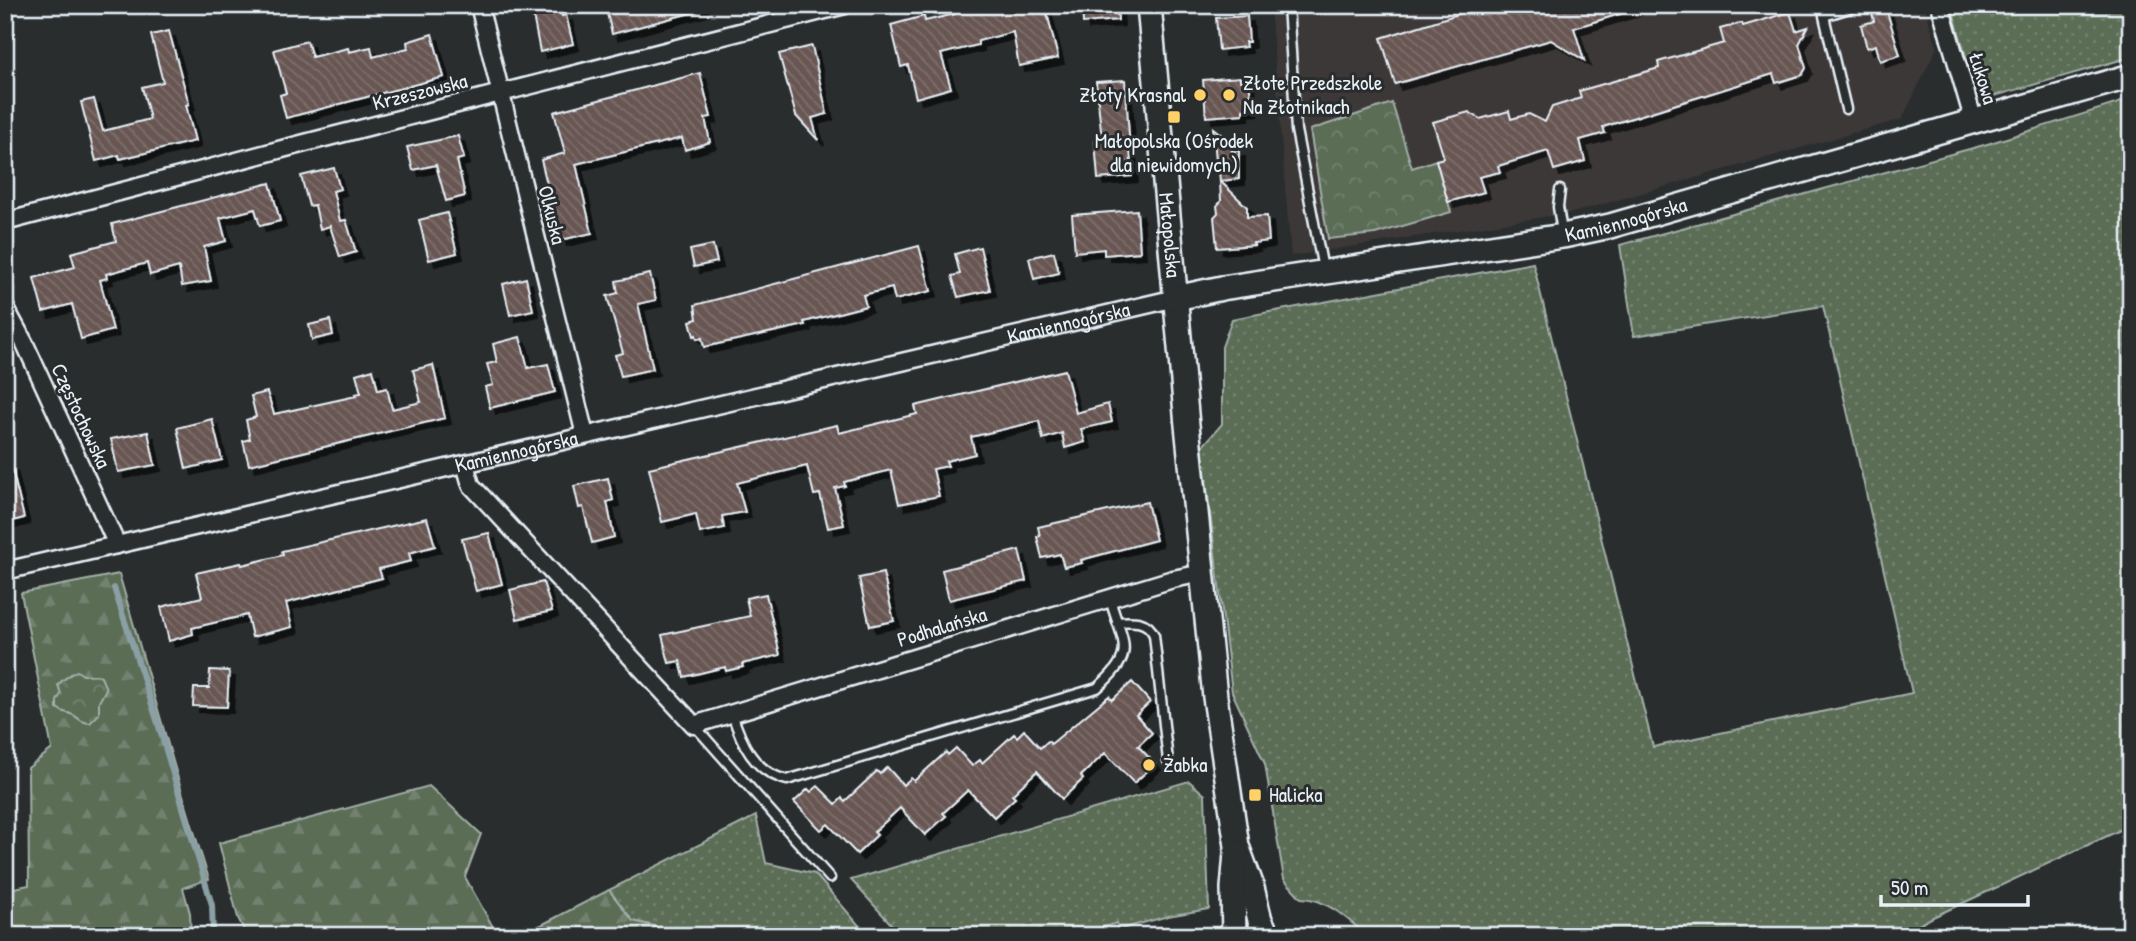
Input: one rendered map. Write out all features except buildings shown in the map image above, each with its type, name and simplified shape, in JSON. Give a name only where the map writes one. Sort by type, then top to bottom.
[{"type":"street","name":"Olkuska","points":[[479,5],[585,435]]},
{"type":"street","name":"Krzeszowska","points":[[5,222],[845,5]]},
{"type":"street","name":"Małopolska","points":[[1149,5],[1176,298]]},
{"type":"street","name":"Łukowa","points":[[1940,5],[1975,122]]},
{"type":"street","name":"Kamiennogórska","points":[[5,571],[1176,298],[1323,272],[1563,236],[1610,226],[2131,76]]},
{"type":"street","points":[[1176,298],[1215,698],[1237,846],[1260,920],[1268,936]]},
{"type":"street","name":"Częstochowska","points":[[5,307],[25,344],[117,545]]},
{"type":"street","points":[[465,464],[471,485],[694,725]]},
{"type":"street","name":"Podhalańska","points":[[694,725],[1173,579],[1203,573]]},
{"type":"street","points":[[1234,936],[1233,888],[1237,846]]},
{"type":"lane","points":[[1288,5],[1296,130],[1323,272]]},
{"type":"lane","points":[[1846,109],[1824,16],[1859,5]]},
{"type":"lane","points":[[1560,190],[1558,207],[1563,236]]},
{"type":"lane","points":[[732,713],[741,743],[765,770],[776,777],[787,779],[1097,688],[1111,676],[1123,658],[1124,639],[1110,599]]},
{"type":"lane","points":[[1117,622],[1144,622],[1151,627],[1154,635],[1168,761]]},
{"type":"lane","points":[[694,725],[830,878]]},
{"type":"shaded area","points":[[1270,5],[1924,5],[1937,47],[1902,119],[1575,212],[1291,256]]},
{"type":"green space","points":[[1951,5],[2131,5],[2131,57],[1991,97],[1975,88]]},
{"type":"green space","points":[[2131,99],[2131,825],[1933,917],[1898,936],[1367,936],[1328,906],[1301,898],[1284,879],[1265,764],[1232,692],[1202,447],[1222,424],[1222,347],[1232,319],[1533,263],[1653,747],[1912,693],[1823,306],[1634,336],[1620,245],[1984,145]]},
{"type":"green space","points":[[1392,103],[1412,168],[1436,160],[1451,212],[1375,234],[1328,239],[1310,130]]},
{"type":"green space","points":[[119,574],[209,879],[183,888],[190,913],[191,936],[5,936],[5,890],[29,885],[28,768],[52,749],[21,593]]},
{"type":"green space","points":[[77,671],[83,675],[101,677],[106,689],[99,702],[99,714],[90,723],[57,708],[61,694],[58,685]]},
{"type":"green space","points":[[1189,781],[1205,795],[1209,909],[1168,916],[1118,930],[1117,923],[1075,936],[902,936],[851,880]]},
{"type":"green space","points":[[429,786],[481,834],[465,877],[498,936],[247,936],[238,918],[219,843]]},
{"type":"green space","points":[[756,816],[766,863],[815,874],[868,936],[675,936],[670,930],[633,921],[609,890]]},
{"type":"green space","points":[[609,890],[633,921],[670,930],[675,936],[520,936]]},
{"type":"waterway","points":[[114,588],[212,905],[213,936]]},
{"type":"place","name":"Złoty Krasnal","points":[[1200,95]]},
{"type":"place","name":"Złote Przedszkole Na Złotnikach","points":[[1229,95]]},
{"type":"place","name":"Małopolska (Ośrodek dla niewidomych)","points":[[1174,117]]},
{"type":"place","name":"Żabka","points":[[1149,765]]},
{"type":"place","name":"Halicka","points":[[1255,795]]}]
